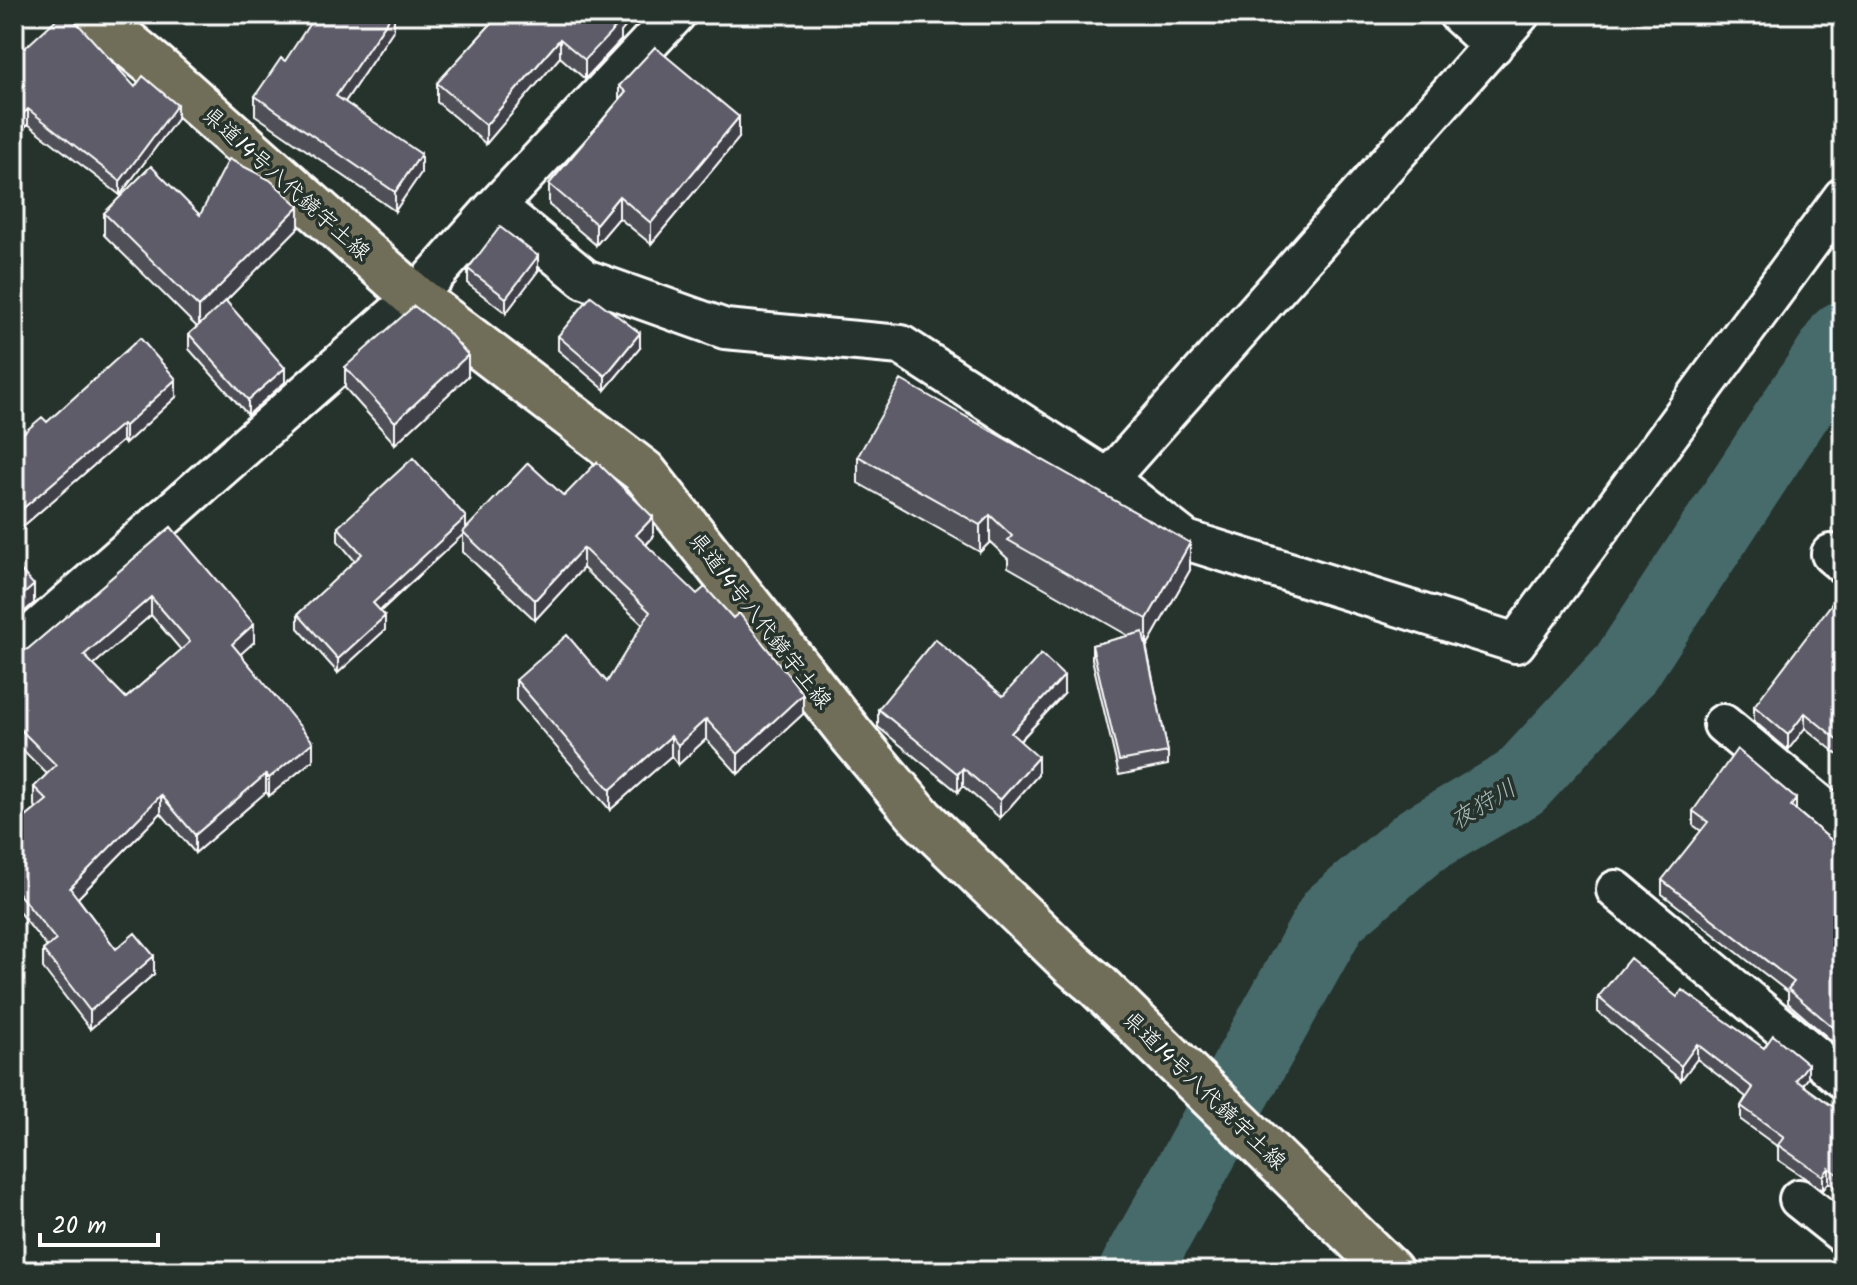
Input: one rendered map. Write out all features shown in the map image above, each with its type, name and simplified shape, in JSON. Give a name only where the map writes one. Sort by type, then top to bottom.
[{"type":"main road","name":"県道14号八代鏡宇土線","points":[[92,14],[154,65],[415,297],[644,472],[853,737],[922,819],[1390,1271]]},
{"type":"street","points":[[14,650],[415,297],[676,14]]},
{"type":"street","points":[[1458,14],[1493,46]]},
{"type":"street","points":[[1108,479],[1520,14]]},
{"type":"street","points":[[496,206],[585,279],[725,329],[901,345],[1108,479],[1186,540],[1516,643],[1843,197]]},
{"type":"street","points":[[1723,724],[1843,824]]},
{"type":"street","points":[[1616,890],[1843,1079]]},
{"type":"street","points":[[1799,1199],[1843,1234]]},
{"type":"building","points":[[62,14],[69,14],[135,87],[143,76],[177,105],[120,181],[28,109],[14,122],[14,58]]},
{"type":"building","points":[[316,14],[392,14],[336,96],[421,154],[395,192],[255,96],[281,58],[285,61]]},
{"type":"building","points":[[500,14],[620,14],[617,18],[621,22],[585,60],[560,39],[486,125],[437,83]]},
{"type":"building","points":[[655,47],[739,117],[651,223],[619,196],[596,224],[549,184],[626,92],[619,86]]},
{"type":"building","points":[[229,159],[270,180],[299,206],[199,307],[104,213],[151,166],[200,215]]},
{"type":"building","points":[[500,227],[538,256],[506,298],[468,269]]},
{"type":"building","points":[[591,296],[640,333],[605,376],[558,336]]},
{"type":"building","points":[[226,301],[285,368],[248,400],[189,334]]},
{"type":"building","points":[[414,306],[448,332],[468,355],[395,422],[345,367]]},
{"type":"building","points":[[140,338],[176,379],[125,426],[122,424],[14,516],[14,441],[42,417],[47,422]]},
{"type":"building","points":[[901,380],[1190,543],[1147,619],[1008,540],[1012,536],[990,515],[980,525],[858,456]]},
{"type":"building","points":[[413,458],[466,517],[373,603],[385,616],[338,659],[298,614],[362,554],[338,527]]},
{"type":"building","points":[[597,462],[653,517],[636,535],[697,594],[705,587],[733,618],[739,613],[803,694],[738,754],[706,719],[678,745],[671,736],[610,790],[516,680],[567,635],[607,682],[650,612],[583,548],[535,600],[463,532],[528,463],[564,496]]},
{"type":"building","points":[[171,527],[254,624],[232,644],[313,742],[269,778],[266,774],[195,835],[161,795],[70,888],[116,949],[135,933],[154,956],[90,1011],[43,950],[56,940],[14,888],[14,827],[47,800],[34,787],[56,765],[14,723],[14,653],[28,649]],"holes":[[[151,597],[190,642],[126,698],[84,655]]]},
{"type":"building","points":[[14,563],[34,585],[14,603]]},
{"type":"building","points":[[1833,602],[1843,611],[1843,744],[1805,713],[1788,735],[1754,706]]},
{"type":"building","points":[[1143,632],[1168,752],[1119,761],[1092,645]]},
{"type":"building","points":[[935,639],[1003,696],[1041,654],[1064,676],[1011,733],[1038,757],[1000,800],[963,768],[958,774],[878,709]]},
{"type":"building","points":[[1737,749],[1796,799],[1791,806],[1843,850],[1843,1016],[1834,1028],[1788,989],[1794,982],[1662,880],[1708,822],[1693,811]]},
{"type":"building","points":[[1630,958],[1677,997],[1682,990],[1764,1048],[1773,1035],[1808,1064],[1796,1080],[1843,1114],[1843,1178],[1829,1168],[1823,1176],[1778,1145],[1784,1137],[1741,1106],[1753,1088],[1697,1044],[1681,1066],[1598,997]]},
{"type":"waterway","name":"夜狩川","points":[[1135,1271],[1333,915],[1420,841],[1520,783],[1626,668],[1843,337]]}]
